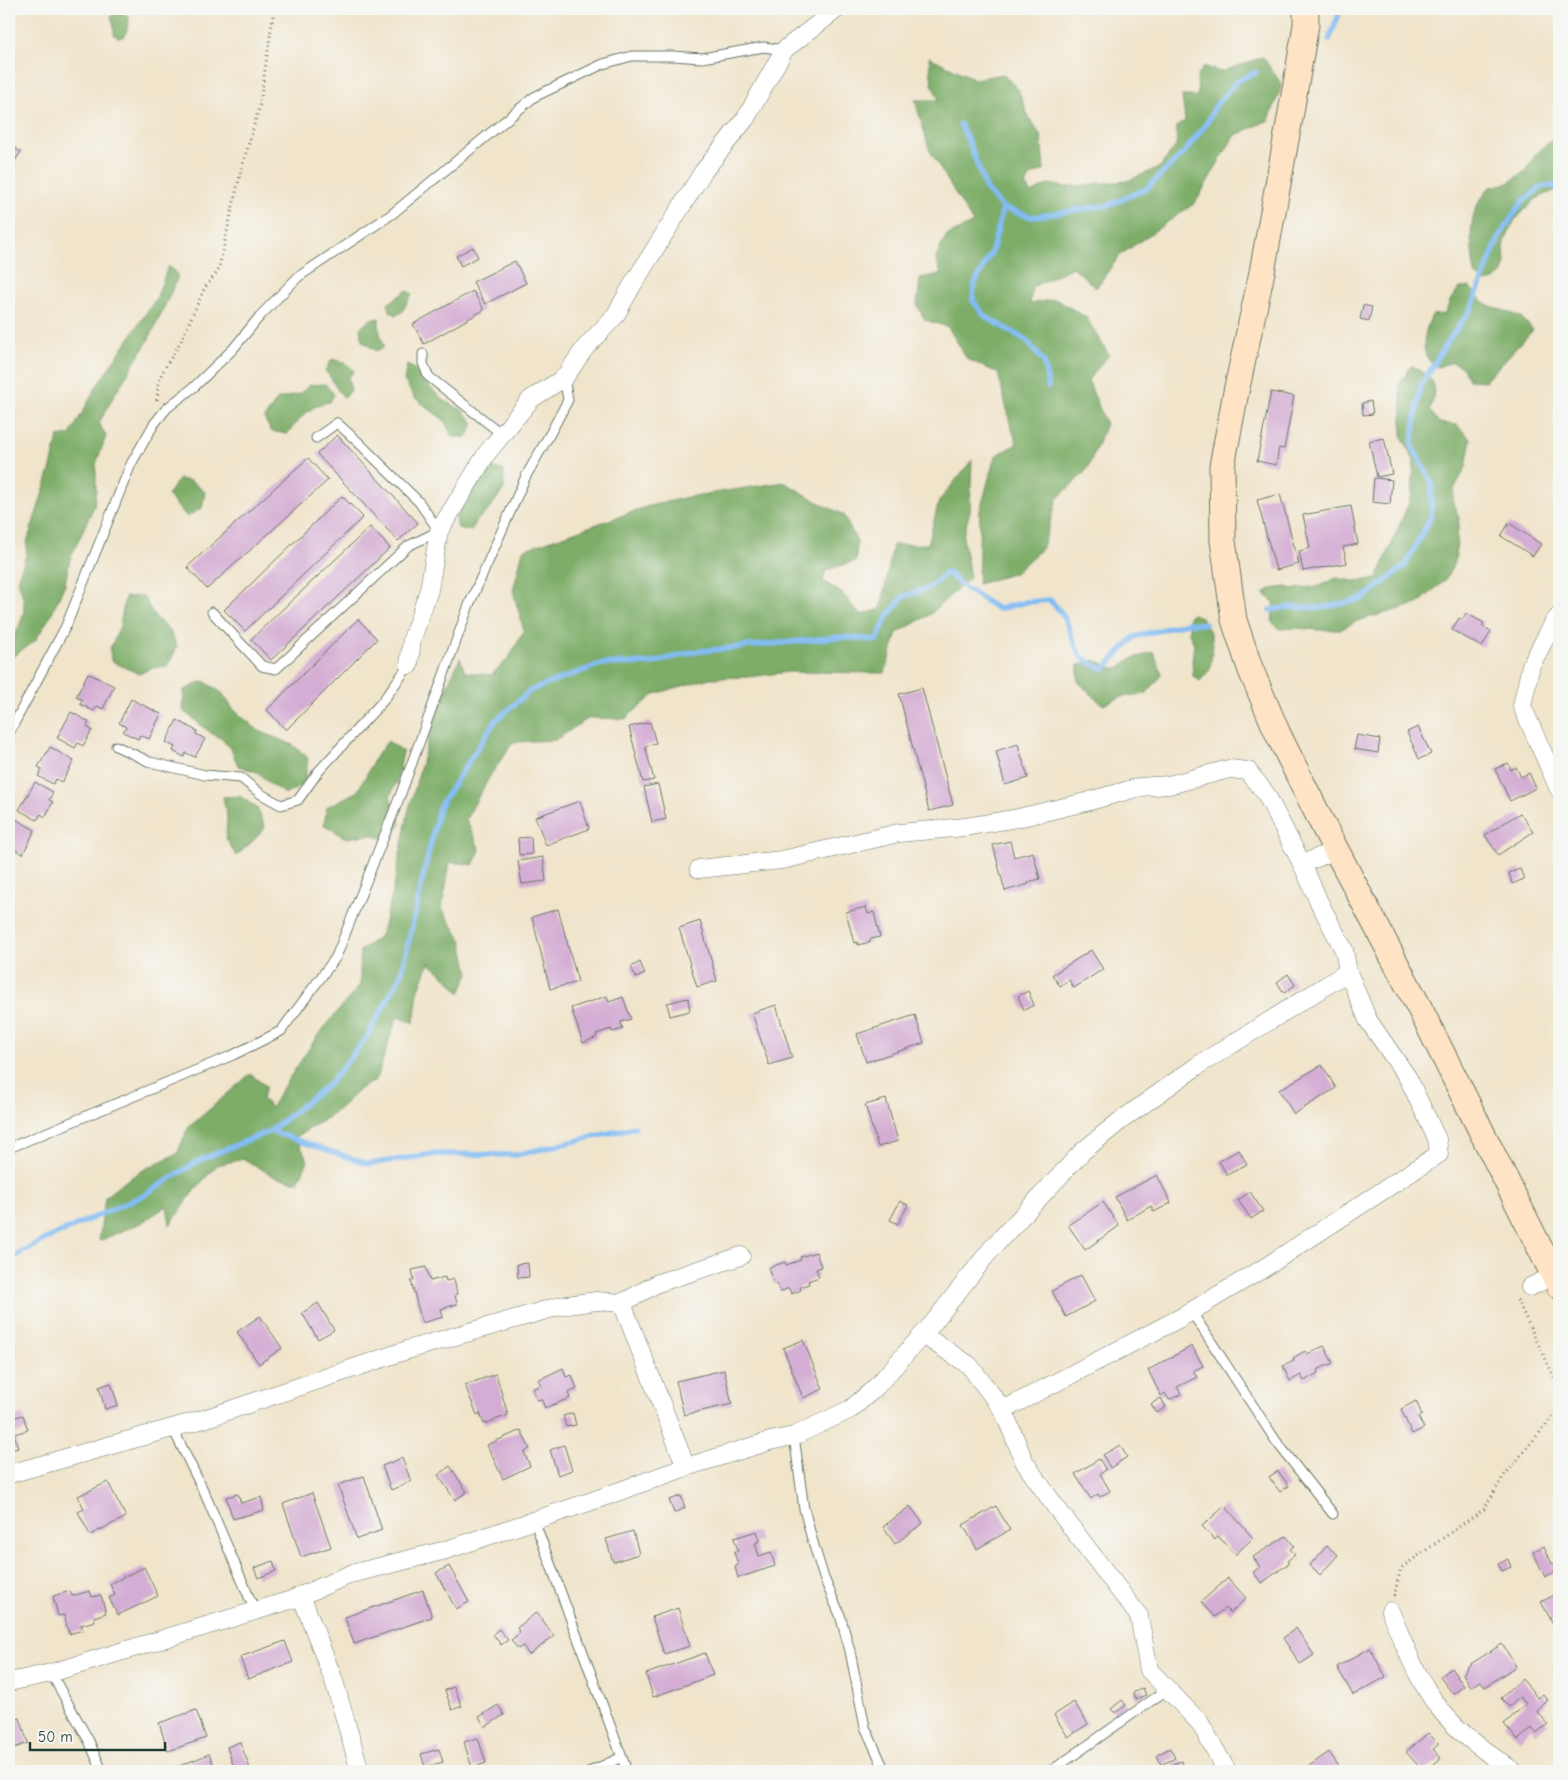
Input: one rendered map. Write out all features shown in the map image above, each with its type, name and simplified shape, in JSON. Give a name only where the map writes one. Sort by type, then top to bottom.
[{"type":"main road","points":[[1306,9],[1306,25],[1285,147],[1262,272],[1222,466],[1223,541],[1234,620],[1250,668],[1278,734],[1336,850],[1558,1278]]},
{"type":"street","points":[[409,665],[412,639],[429,590],[439,531],[486,454],[503,436],[531,399],[564,378],[585,348],[615,316],[703,172],[746,118],[784,50],[837,9]]},
{"type":"street","points":[[1559,616],[1531,665],[1522,706],[1559,789]]},
{"type":"street","points":[[699,868],[782,860],[899,833],[965,827],[1018,818],[1140,787],[1169,785],[1229,769],[1248,772],[1266,794],[1344,950],[1348,972],[1368,1020],[1408,1078],[1437,1139],[1439,1154],[1264,1268],[1191,1311],[1003,1410]]},
{"type":"street","points":[[1302,864],[1336,850]]},
{"type":"street","points":[[9,1682],[51,1673],[255,1611],[301,1595],[350,1574],[446,1550],[686,1467],[770,1441],[794,1436],[851,1409],[875,1388],[923,1335],[992,1248],[1083,1151],[1120,1121],[1197,1066],[1348,972]]},
{"type":"street","points":[[9,1474],[204,1418],[407,1350],[560,1306],[596,1301],[622,1303],[658,1283],[741,1256]]},
{"type":"street","points":[[1530,1287],[1558,1278]]},
{"type":"street","points":[[622,1303],[686,1467]]},
{"type":"street","points":[[923,1335],[969,1365],[1003,1410],[1025,1463],[1055,1506],[1139,1616],[1149,1670],[1200,1722],[1226,1771]]},
{"type":"street","points":[[301,1595],[334,1681],[360,1771]]},
{"type":"street","points":[[1390,1611],[1418,1676],[1441,1710],[1470,1739],[1513,1771]]},
{"type":"lane","points":[[9,733],[66,626],[131,464],[154,424],[167,408],[194,387],[233,349],[260,316],[298,277],[392,214],[534,97],[603,64],[632,56],[702,58],[764,47],[784,50]]},
{"type":"lane","points":[[423,354],[423,363],[428,376],[503,436]]},
{"type":"lane","points":[[9,1148],[233,1055],[281,1032],[336,957],[400,796],[469,605],[526,476],[568,400],[564,378]]},
{"type":"lane","points":[[212,612],[262,666],[276,669],[408,546],[439,531],[418,502],[336,422],[316,438]]},
{"type":"lane","points":[[116,746],[150,762],[205,775],[241,778],[280,805],[298,800],[318,772],[382,702],[409,665]]},
{"type":"lane","points":[[1191,1311],[1276,1441],[1333,1514]]},
{"type":"lane","points":[[172,1427],[205,1494],[255,1611]]},
{"type":"lane","points":[[794,1436],[804,1509],[812,1539],[824,1578],[840,1615],[850,1651],[865,1728],[885,1771]]},
{"type":"lane","points":[[534,1520],[627,1771]]},
{"type":"lane","points":[[51,1673],[89,1741],[102,1771]]},
{"type":"lane","points":[[1050,1771],[1168,1689]]},
{"type":"lane","points":[[591,1771],[622,1757]]},
{"type":"path","points":[[167,408],[157,401],[158,385],[162,373],[181,341],[204,290],[218,271],[241,171],[260,104],[274,9]]},
{"type":"path","points":[[1530,1287],[1515,1296],[1559,1387]]},
{"type":"path","points":[[1390,1611],[1401,1568],[1484,1509],[1503,1477],[1559,1409]]},
{"type":"green space","points":[[120,11],[129,17],[129,22],[125,36],[119,38],[114,35],[111,16]]},
{"type":"green space","points":[[929,57],[975,79],[1003,74],[1018,89],[1029,118],[1041,136],[1044,170],[1031,176],[1025,185],[1032,193],[1048,184],[1065,187],[1127,181],[1160,167],[1176,146],[1177,126],[1185,121],[1182,96],[1198,96],[1197,77],[1204,66],[1221,72],[1263,57],[1282,85],[1269,120],[1234,136],[1195,203],[1120,255],[1096,288],[1073,267],[1032,287],[1030,304],[1055,299],[1086,317],[1109,355],[1088,380],[1106,424],[1087,470],[1057,499],[1043,547],[1015,573],[978,584],[980,511],[995,456],[1017,444],[998,373],[967,359],[948,327],[925,320],[917,305],[920,278],[941,274],[936,258],[946,236],[973,223],[929,149],[915,100],[939,100],[932,84]]},
{"type":"green space","points":[[1553,139],[1559,143],[1558,189],[1536,199],[1514,221],[1504,243],[1505,264],[1503,273],[1494,280],[1486,282],[1475,275],[1471,239],[1472,221],[1478,204],[1490,187],[1508,183],[1525,171],[1536,154]]},
{"type":"green space","points":[[168,266],[177,273],[177,279],[148,341],[99,423],[106,436],[96,464],[94,506],[70,559],[65,584],[51,615],[35,641],[9,659],[9,632],[15,635],[24,608],[17,580],[26,556],[27,542],[51,467],[58,437],[70,435],[98,384],[157,297]]},
{"type":"green space","points":[[1470,287],[1486,304],[1521,317],[1533,330],[1485,381],[1469,380],[1463,368],[1453,362],[1438,367],[1431,363],[1425,351],[1425,337],[1432,315],[1445,314],[1451,299],[1460,288]]},
{"type":"green space","points":[[407,290],[412,294],[402,312],[396,315],[390,311],[388,304]]},
{"type":"green space","points":[[379,318],[379,330],[384,347],[376,351],[362,341],[360,328],[371,319]]},
{"type":"green space","points":[[332,359],[347,364],[354,371],[348,378],[351,390],[345,398],[325,371]]},
{"type":"green space","points":[[407,365],[415,369],[421,379],[443,400],[462,410],[474,423],[467,437],[452,437],[445,421],[414,397],[404,380]]},
{"type":"green space","points":[[1412,365],[1426,375],[1433,383],[1434,393],[1430,410],[1439,423],[1457,425],[1471,439],[1466,467],[1454,489],[1453,503],[1459,518],[1455,562],[1445,580],[1418,604],[1357,621],[1340,630],[1279,629],[1272,622],[1274,603],[1264,593],[1270,589],[1320,586],[1336,578],[1353,581],[1377,579],[1412,495],[1414,461],[1402,436],[1402,405],[1399,385]]},
{"type":"green space","points":[[325,384],[334,394],[330,402],[311,409],[287,434],[271,431],[264,418],[278,399],[299,394],[310,385]]},
{"type":"green space","points":[[972,460],[970,511],[963,537],[970,578],[929,615],[897,633],[885,673],[788,672],[748,677],[710,678],[655,694],[625,719],[589,718],[555,740],[513,742],[490,776],[466,819],[480,850],[473,865],[450,862],[442,909],[462,941],[469,973],[460,993],[449,980],[429,963],[418,992],[414,1023],[397,1017],[376,1080],[361,1088],[333,1114],[296,1137],[308,1161],[298,1182],[275,1177],[244,1159],[217,1165],[193,1192],[170,1225],[167,1206],[141,1223],[99,1241],[105,1197],[139,1172],[177,1154],[188,1128],[250,1074],[266,1086],[262,1099],[272,1108],[276,1098],[318,1035],[360,985],[360,951],[381,935],[392,896],[408,813],[431,729],[460,658],[465,672],[491,675],[509,658],[524,631],[513,591],[523,550],[649,506],[688,497],[784,482],[844,515],[857,542],[856,561],[826,570],[823,581],[843,594],[860,615],[881,609],[893,545],[928,544],[939,501]]},
{"type":"green space","points":[[492,467],[504,471],[504,489],[487,512],[476,521],[471,531],[458,528],[455,515],[483,475]]},
{"type":"green space","points":[[179,479],[191,481],[205,492],[202,508],[187,517],[167,495]]},
{"type":"green space","points":[[143,596],[155,617],[170,631],[177,647],[168,666],[151,668],[139,674],[111,661],[110,649],[120,626],[125,597]]},
{"type":"green space","points":[[1193,614],[1201,617],[1211,634],[1213,645],[1210,669],[1200,681],[1193,676],[1194,644],[1189,633],[1189,616]]},
{"type":"green space","points":[[1154,652],[1162,675],[1146,694],[1121,697],[1103,705],[1078,682],[1078,665],[1095,660],[1113,668],[1118,668],[1131,659]]},
{"type":"green space","points":[[204,681],[222,693],[234,710],[259,731],[293,745],[308,758],[305,784],[286,794],[271,785],[257,772],[238,766],[232,751],[222,739],[211,733],[183,711],[184,690]]},
{"type":"green space","points":[[388,741],[403,752],[397,780],[390,797],[400,824],[390,840],[370,835],[346,838],[324,825],[327,807],[358,791],[376,756]]},
{"type":"green space","points":[[240,796],[257,808],[265,828],[236,856],[226,838],[227,817],[223,797]]},
{"type":"building","points":[[9,144],[21,152],[14,162],[9,159]]},
{"type":"building","points":[[473,247],[478,257],[461,266],[456,256]]},
{"type":"building","points":[[515,261],[526,283],[485,304],[473,282]]},
{"type":"building","points":[[473,291],[484,310],[424,344],[413,324]]},
{"type":"building","points":[[1363,305],[1372,307],[1369,321],[1360,319]]},
{"type":"building","points":[[1271,392],[1294,396],[1284,449],[1279,448],[1276,465],[1257,461]]},
{"type":"building","points":[[1371,401],[1373,414],[1363,415],[1362,403]]},
{"type":"building","points":[[337,435],[418,523],[398,541],[317,454]]},
{"type":"building","points":[[1384,438],[1392,474],[1377,477],[1369,441]]},
{"type":"building","points":[[308,458],[328,480],[207,589],[187,567]]},
{"type":"building","points":[[1374,478],[1392,480],[1390,504],[1372,502]]},
{"type":"building","points":[[1280,494],[1299,564],[1276,570],[1257,500]]},
{"type":"building","points":[[342,496],[363,517],[245,631],[224,610]]},
{"type":"building","points":[[1351,506],[1358,544],[1343,547],[1347,563],[1303,571],[1299,551],[1310,548],[1303,515]]},
{"type":"building","points":[[1509,523],[1541,544],[1533,556],[1501,536]]},
{"type":"building","points":[[370,527],[390,548],[271,660],[251,639]]},
{"type":"building","points":[[1466,613],[1484,623],[1482,626],[1491,631],[1482,647],[1452,630],[1459,618],[1462,620]]},
{"type":"building","points":[[358,619],[377,639],[286,730],[267,710]]},
{"type":"building","points":[[88,673],[114,686],[103,709],[97,706],[94,711],[80,704],[83,700],[76,697]]},
{"type":"building","points":[[922,688],[953,805],[929,811],[899,694]]},
{"type":"building","points":[[131,699],[161,714],[149,739],[140,735],[138,739],[123,732],[126,727],[119,723]]},
{"type":"building","points":[[71,712],[89,722],[87,727],[92,730],[83,746],[78,743],[75,748],[57,738]]},
{"type":"building","points":[[177,720],[197,731],[196,734],[205,739],[195,757],[186,753],[184,757],[173,751],[175,747],[166,742]]},
{"type":"building","points":[[650,722],[656,743],[645,746],[654,780],[643,782],[629,727]]},
{"type":"building","points":[[1418,727],[1431,754],[1419,759],[1407,732]]},
{"type":"building","points":[[1357,735],[1380,739],[1378,753],[1354,749]]},
{"type":"building","points":[[1018,744],[1028,778],[1005,785],[996,751]]},
{"type":"building","points":[[50,747],[74,761],[62,782],[56,779],[53,784],[38,776],[42,769],[38,767]]},
{"type":"building","points":[[1508,763],[1511,770],[1516,767],[1521,777],[1529,773],[1536,788],[1510,801],[1495,769]]},
{"type":"building","points":[[35,782],[53,792],[49,800],[53,802],[45,817],[41,814],[37,820],[19,810]]},
{"type":"building","points":[[658,784],[666,819],[652,822],[644,787]]},
{"type":"building","points":[[580,801],[589,829],[546,845],[535,817]]},
{"type":"building","points":[[1520,813],[1533,832],[1498,855],[1485,835]]},
{"type":"building","points":[[10,816],[35,830],[23,854],[16,850],[14,854],[9,851]]},
{"type":"building","points":[[531,837],[532,854],[519,855],[518,838]]},
{"type":"building","points":[[1010,841],[1014,857],[1033,852],[1040,879],[1005,891],[993,845]]},
{"type":"building","points":[[543,857],[546,881],[522,884],[518,861]]},
{"type":"building","points":[[1520,869],[1524,879],[1512,884],[1509,873]]},
{"type":"building","points":[[866,907],[868,914],[874,912],[880,937],[870,939],[870,942],[858,945],[858,942],[854,943],[846,912]]},
{"type":"building","points":[[558,909],[578,982],[550,989],[532,917]]},
{"type":"building","points":[[700,921],[717,981],[697,987],[679,928]]},
{"type":"building","points":[[1091,950],[1103,969],[1074,988],[1069,980],[1060,986],[1052,975]]},
{"type":"building","points":[[640,962],[645,974],[636,978],[631,967]]},
{"type":"building","points":[[1288,974],[1295,985],[1284,993],[1277,982]]},
{"type":"building","points":[[1028,991],[1034,1005],[1024,1010],[1018,996]]},
{"type":"building","points":[[607,996],[609,1002],[623,997],[631,1019],[621,1022],[623,1029],[612,1032],[611,1029],[596,1034],[597,1037],[583,1043],[571,1008]]},
{"type":"building","points":[[688,998],[690,1011],[670,1016],[667,1003]]},
{"type":"building","points":[[776,1005],[792,1058],[769,1065],[752,1013]]},
{"type":"building","points":[[915,1015],[924,1043],[866,1062],[857,1034]]},
{"type":"building","points":[[1322,1065],[1336,1088],[1294,1114],[1279,1090]]},
{"type":"building","points":[[886,1099],[898,1141],[878,1147],[865,1105]]},
{"type":"building","points":[[1239,1150],[1247,1164],[1227,1175],[1219,1161]]},
{"type":"building","points":[[1157,1175],[1171,1203],[1154,1212],[1151,1206],[1127,1220],[1115,1197]]},
{"type":"building","points":[[1250,1192],[1263,1211],[1251,1219],[1238,1200]]},
{"type":"building","points":[[900,1201],[908,1205],[898,1224],[890,1220]]},
{"type":"building","points":[[1103,1202],[1119,1226],[1085,1250],[1068,1225]]},
{"type":"building","points":[[816,1252],[821,1267],[816,1269],[819,1277],[808,1281],[809,1284],[800,1287],[801,1290],[791,1294],[789,1288],[780,1292],[777,1283],[774,1284],[768,1268],[785,1262],[786,1265],[801,1260],[800,1257]]},
{"type":"building","points":[[528,1263],[529,1277],[518,1278],[517,1264]]},
{"type":"building","points":[[426,1267],[430,1281],[445,1277],[446,1281],[454,1279],[457,1304],[441,1309],[443,1317],[422,1323],[411,1281],[414,1280],[412,1270]]},
{"type":"building","points":[[1081,1275],[1095,1301],[1066,1317],[1052,1291]]},
{"type":"building","points":[[318,1303],[334,1330],[318,1339],[302,1313]]},
{"type":"building","points":[[260,1316],[282,1348],[259,1364],[237,1332]]},
{"type":"building","points":[[803,1340],[823,1389],[803,1398],[783,1348]]},
{"type":"building","points":[[1192,1346],[1203,1366],[1193,1371],[1197,1377],[1177,1387],[1181,1394],[1169,1400],[1165,1393],[1161,1396],[1148,1370]]},
{"type":"building","points":[[1324,1346],[1333,1363],[1317,1370],[1318,1373],[1304,1381],[1301,1375],[1290,1381],[1283,1366],[1294,1361],[1293,1358],[1305,1351],[1307,1354]]},
{"type":"building","points":[[563,1368],[566,1377],[572,1375],[577,1389],[568,1393],[570,1398],[545,1408],[541,1399],[537,1400],[532,1389],[541,1385],[538,1380]]},
{"type":"building","points":[[724,1370],[732,1404],[684,1415],[676,1381]]},
{"type":"building","points":[[496,1374],[508,1415],[484,1424],[480,1413],[477,1415],[465,1385]]},
{"type":"building","points":[[111,1383],[118,1405],[105,1409],[99,1387]]},
{"type":"building","points":[[1161,1398],[1166,1407],[1157,1413],[1151,1404]]},
{"type":"building","points":[[1416,1401],[1422,1415],[1418,1417],[1424,1428],[1412,1434],[1401,1409]]},
{"type":"building","points":[[573,1413],[576,1425],[566,1427],[563,1416]]},
{"type":"building","points":[[23,1415],[28,1430],[14,1434],[18,1448],[9,1451],[9,1419]]},
{"type":"building","points":[[521,1430],[530,1449],[524,1452],[530,1466],[503,1479],[487,1445]]},
{"type":"building","points":[[564,1445],[572,1470],[558,1475],[550,1450]]},
{"type":"building","points":[[1120,1445],[1127,1457],[1110,1468],[1103,1455]]},
{"type":"building","points":[[402,1458],[411,1481],[391,1490],[382,1466]]},
{"type":"building","points":[[1099,1459],[1106,1470],[1100,1474],[1110,1491],[1100,1497],[1098,1494],[1091,1499],[1075,1474]]},
{"type":"building","points":[[450,1466],[467,1492],[455,1500],[438,1475]]},
{"type":"building","points":[[1278,1471],[1289,1486],[1280,1492],[1269,1477]]},
{"type":"building","points":[[364,1476],[382,1530],[357,1539],[338,1485]]},
{"type":"building","points":[[108,1482],[126,1517],[90,1535],[78,1512],[84,1509],[78,1496]]},
{"type":"building","points":[[312,1493],[331,1547],[301,1557],[283,1504]]},
{"type":"building","points":[[238,1494],[241,1503],[261,1497],[264,1510],[233,1519],[226,1497]]},
{"type":"building","points":[[681,1496],[685,1508],[674,1513],[669,1500]]},
{"type":"building","points":[[910,1506],[923,1523],[895,1544],[883,1527]]},
{"type":"building","points":[[996,1506],[1010,1530],[977,1549],[963,1525]]},
{"type":"building","points":[[1225,1506],[1253,1538],[1235,1555],[1218,1536],[1215,1540],[1202,1526]]},
{"type":"building","points":[[633,1531],[639,1554],[613,1562],[606,1539]]},
{"type":"building","points":[[757,1531],[760,1541],[755,1543],[759,1556],[771,1552],[775,1566],[738,1578],[735,1567],[738,1565],[734,1552],[738,1551],[734,1538]]},
{"type":"building","points":[[1286,1536],[1294,1546],[1290,1549],[1295,1555],[1287,1561],[1289,1563],[1262,1583],[1253,1572],[1260,1567],[1253,1557]]},
{"type":"building","points":[[1327,1546],[1338,1555],[1320,1575],[1310,1565]]},
{"type":"building","points":[[1544,1546],[1552,1564],[1557,1562],[1559,1565],[1559,1570],[1545,1577],[1533,1552]]},
{"type":"building","points":[[1508,1559],[1511,1567],[1502,1571],[1498,1564]]},
{"type":"building","points":[[273,1561],[276,1571],[258,1578],[254,1568]]},
{"type":"building","points":[[449,1566],[469,1602],[456,1609],[436,1573]]},
{"type":"building","points":[[144,1567],[158,1596],[118,1615],[109,1598],[115,1595],[110,1584]]},
{"type":"building","points":[[1228,1578],[1246,1598],[1230,1613],[1225,1608],[1214,1617],[1201,1602]]},
{"type":"building","points":[[423,1590],[432,1617],[354,1644],[345,1617]]},
{"type":"building","points":[[70,1591],[72,1596],[90,1591],[92,1597],[101,1595],[106,1613],[94,1617],[95,1621],[81,1625],[83,1630],[69,1634],[64,1615],[58,1616],[53,1596]]},
{"type":"building","points":[[1558,1593],[1559,1605],[1556,1607],[1559,1613],[1559,1628],[1556,1629],[1541,1602]]},
{"type":"building","points":[[678,1608],[690,1646],[664,1654],[652,1617]]},
{"type":"building","points":[[537,1612],[554,1636],[529,1655],[523,1646],[518,1649],[511,1640],[520,1633],[517,1628]]},
{"type":"building","points":[[1296,1628],[1314,1655],[1300,1664],[1283,1638]]},
{"type":"building","points":[[499,1629],[508,1640],[501,1645],[493,1634]]},
{"type":"building","points":[[285,1641],[293,1662],[248,1679],[240,1657]]},
{"type":"building","points":[[1502,1644],[1516,1666],[1485,1687],[1480,1681],[1471,1687],[1463,1674],[1469,1665]]},
{"type":"building","points":[[1370,1648],[1386,1677],[1353,1695],[1337,1667]]},
{"type":"building","points":[[705,1653],[713,1675],[653,1697],[646,1674]]},
{"type":"building","points":[[1451,1668],[1464,1686],[1453,1694],[1440,1677]]},
{"type":"building","points":[[1522,1679],[1538,1698],[1543,1694],[1548,1700],[1537,1711],[1548,1724],[1536,1733],[1532,1728],[1518,1740],[1504,1724],[1526,1704],[1520,1697],[1509,1707],[1501,1698]]},
{"type":"building","points":[[454,1687],[462,1706],[452,1710],[445,1690]]},
{"type":"building","points":[[1143,1688],[1146,1695],[1136,1699],[1133,1693]]},
{"type":"building","points":[[1122,1700],[1126,1705],[1115,1713],[1111,1709]]},
{"type":"building","points":[[1074,1702],[1088,1724],[1068,1737],[1054,1715]]},
{"type":"building","points":[[498,1705],[504,1715],[485,1727],[479,1717]]},
{"type":"building","points":[[196,1710],[206,1738],[168,1751],[159,1723]]},
{"type":"building","points":[[20,1718],[28,1743],[9,1750],[9,1722]]},
{"type":"building","points":[[1428,1733],[1439,1744],[1433,1749],[1441,1758],[1426,1771],[1423,1771],[1406,1752]]},
{"type":"building","points":[[478,1738],[486,1763],[472,1768],[464,1742]]},
{"type":"building","points":[[240,1742],[251,1771],[235,1771],[227,1747]]},
{"type":"building","points":[[1170,1748],[1175,1758],[1161,1765],[1157,1755]]},
{"type":"building","points":[[439,1749],[443,1762],[425,1767],[421,1754]]},
{"type":"building","points":[[1329,1752],[1341,1769],[1338,1771],[1302,1771]]},
{"type":"building","points":[[209,1754],[216,1771],[167,1771]]},
{"type":"building","points":[[1182,1761],[1184,1769],[1176,1771],[1173,1764]]},
{"type":"waterway","points":[[1329,40],[1341,9]]},
{"type":"waterway","points":[[960,124],[986,189],[1003,208],[1032,217],[1109,205],[1146,189],[1184,153],[1208,121],[1216,105],[1237,81],[1256,72]]},
{"type":"waterway","points":[[1270,610],[1290,607],[1321,608],[1362,599],[1405,566],[1431,517],[1432,483],[1412,446],[1420,387],[1448,341],[1471,309],[1499,237],[1522,202],[1543,186],[1553,186],[1559,190]]},
{"type":"waterway","points":[[1003,208],[992,251],[974,285],[973,301],[986,317],[1026,340],[1044,362],[1048,387]]},
{"type":"waterway","points":[[9,1258],[48,1238],[144,1195],[200,1160],[270,1131],[329,1084],[367,1037],[401,975],[439,807],[496,720],[531,690],[601,664],[652,663],[692,652],[841,637],[877,640],[887,617],[903,597],[930,587],[947,572],[962,586],[998,609],[1026,602],[1050,600],[1063,615],[1080,654],[1085,660],[1104,669],[1134,637],[1187,623],[1205,624]]},
{"type":"waterway","points":[[270,1131],[369,1164],[435,1154],[516,1155],[635,1127]]}]
